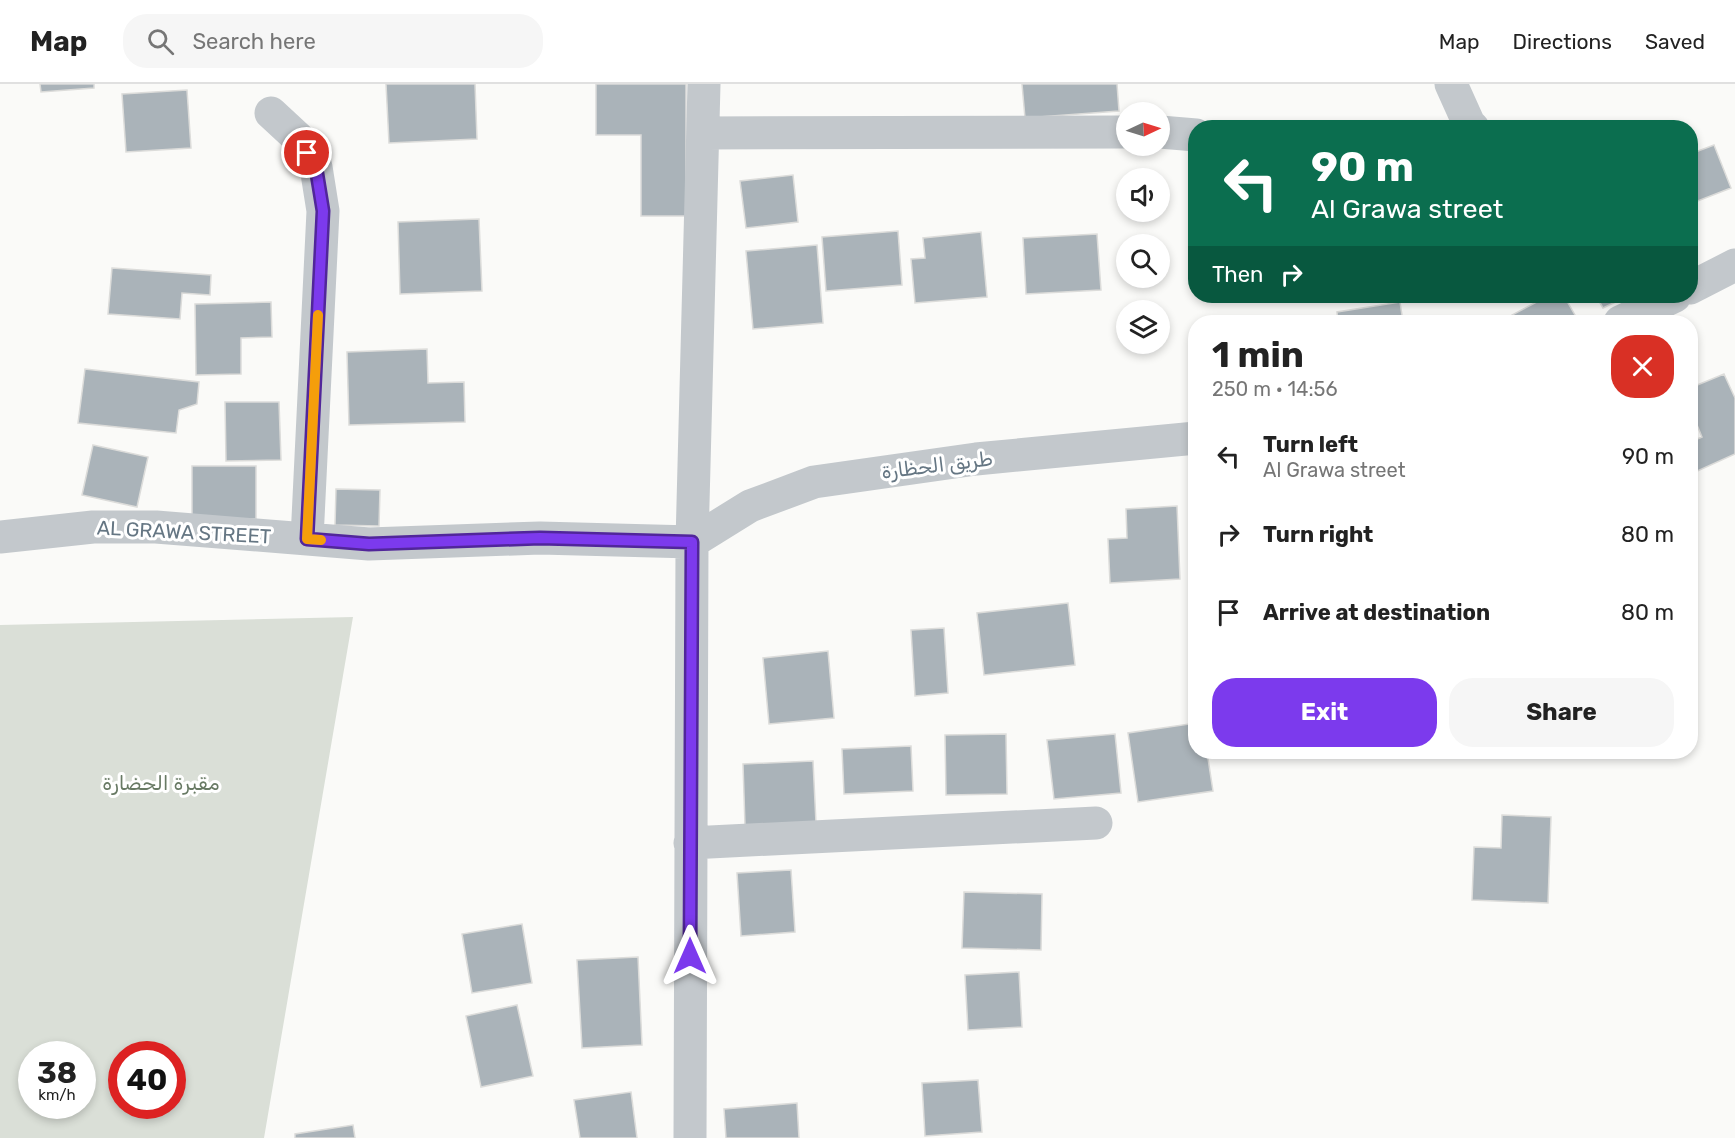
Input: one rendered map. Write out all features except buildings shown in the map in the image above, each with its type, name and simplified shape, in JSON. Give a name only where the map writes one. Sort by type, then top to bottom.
[{"type":"street","points":[[690,1138],[692,542],[704,84]]},
{"type":"street","points":[[1451,84],[1467,120]]},
{"type":"street","points":[[271,113],[298,138],[316,168],[323,211],[307,539]]},
{"type":"street","points":[[703,133],[1116,132]]},
{"type":"street","points":[[1170,133],[1188,134]]},
{"type":"street","points":[[1698,282],[1735,265]]},
{"type":"street","points":[[1633,315],[1656,303]]},
{"type":"street","name":"طريق الحظارة","points":[[692,542],[750,506],[814,482],[976,459],[1188,439]]},
{"type":"street","name":"AL GRAWA STREET","points":[[0,537],[93,527],[156,527],[369,544],[540,538],[692,542]]},
{"type":"street","points":[[690,843],[1095,823]]},
{"type":"green space","name":"مقبرة الحضارة","points":[[353,617],[264,1138],[0,1138],[0,625]]},
{"type":"slow traffic","points":[[318,315],[307,539],[321,540]]},
{"type":"route","points":[[307,153],[316,168],[323,211],[307,539],[369,544],[454,543],[540,538],[692,542],[690,956]]}]
